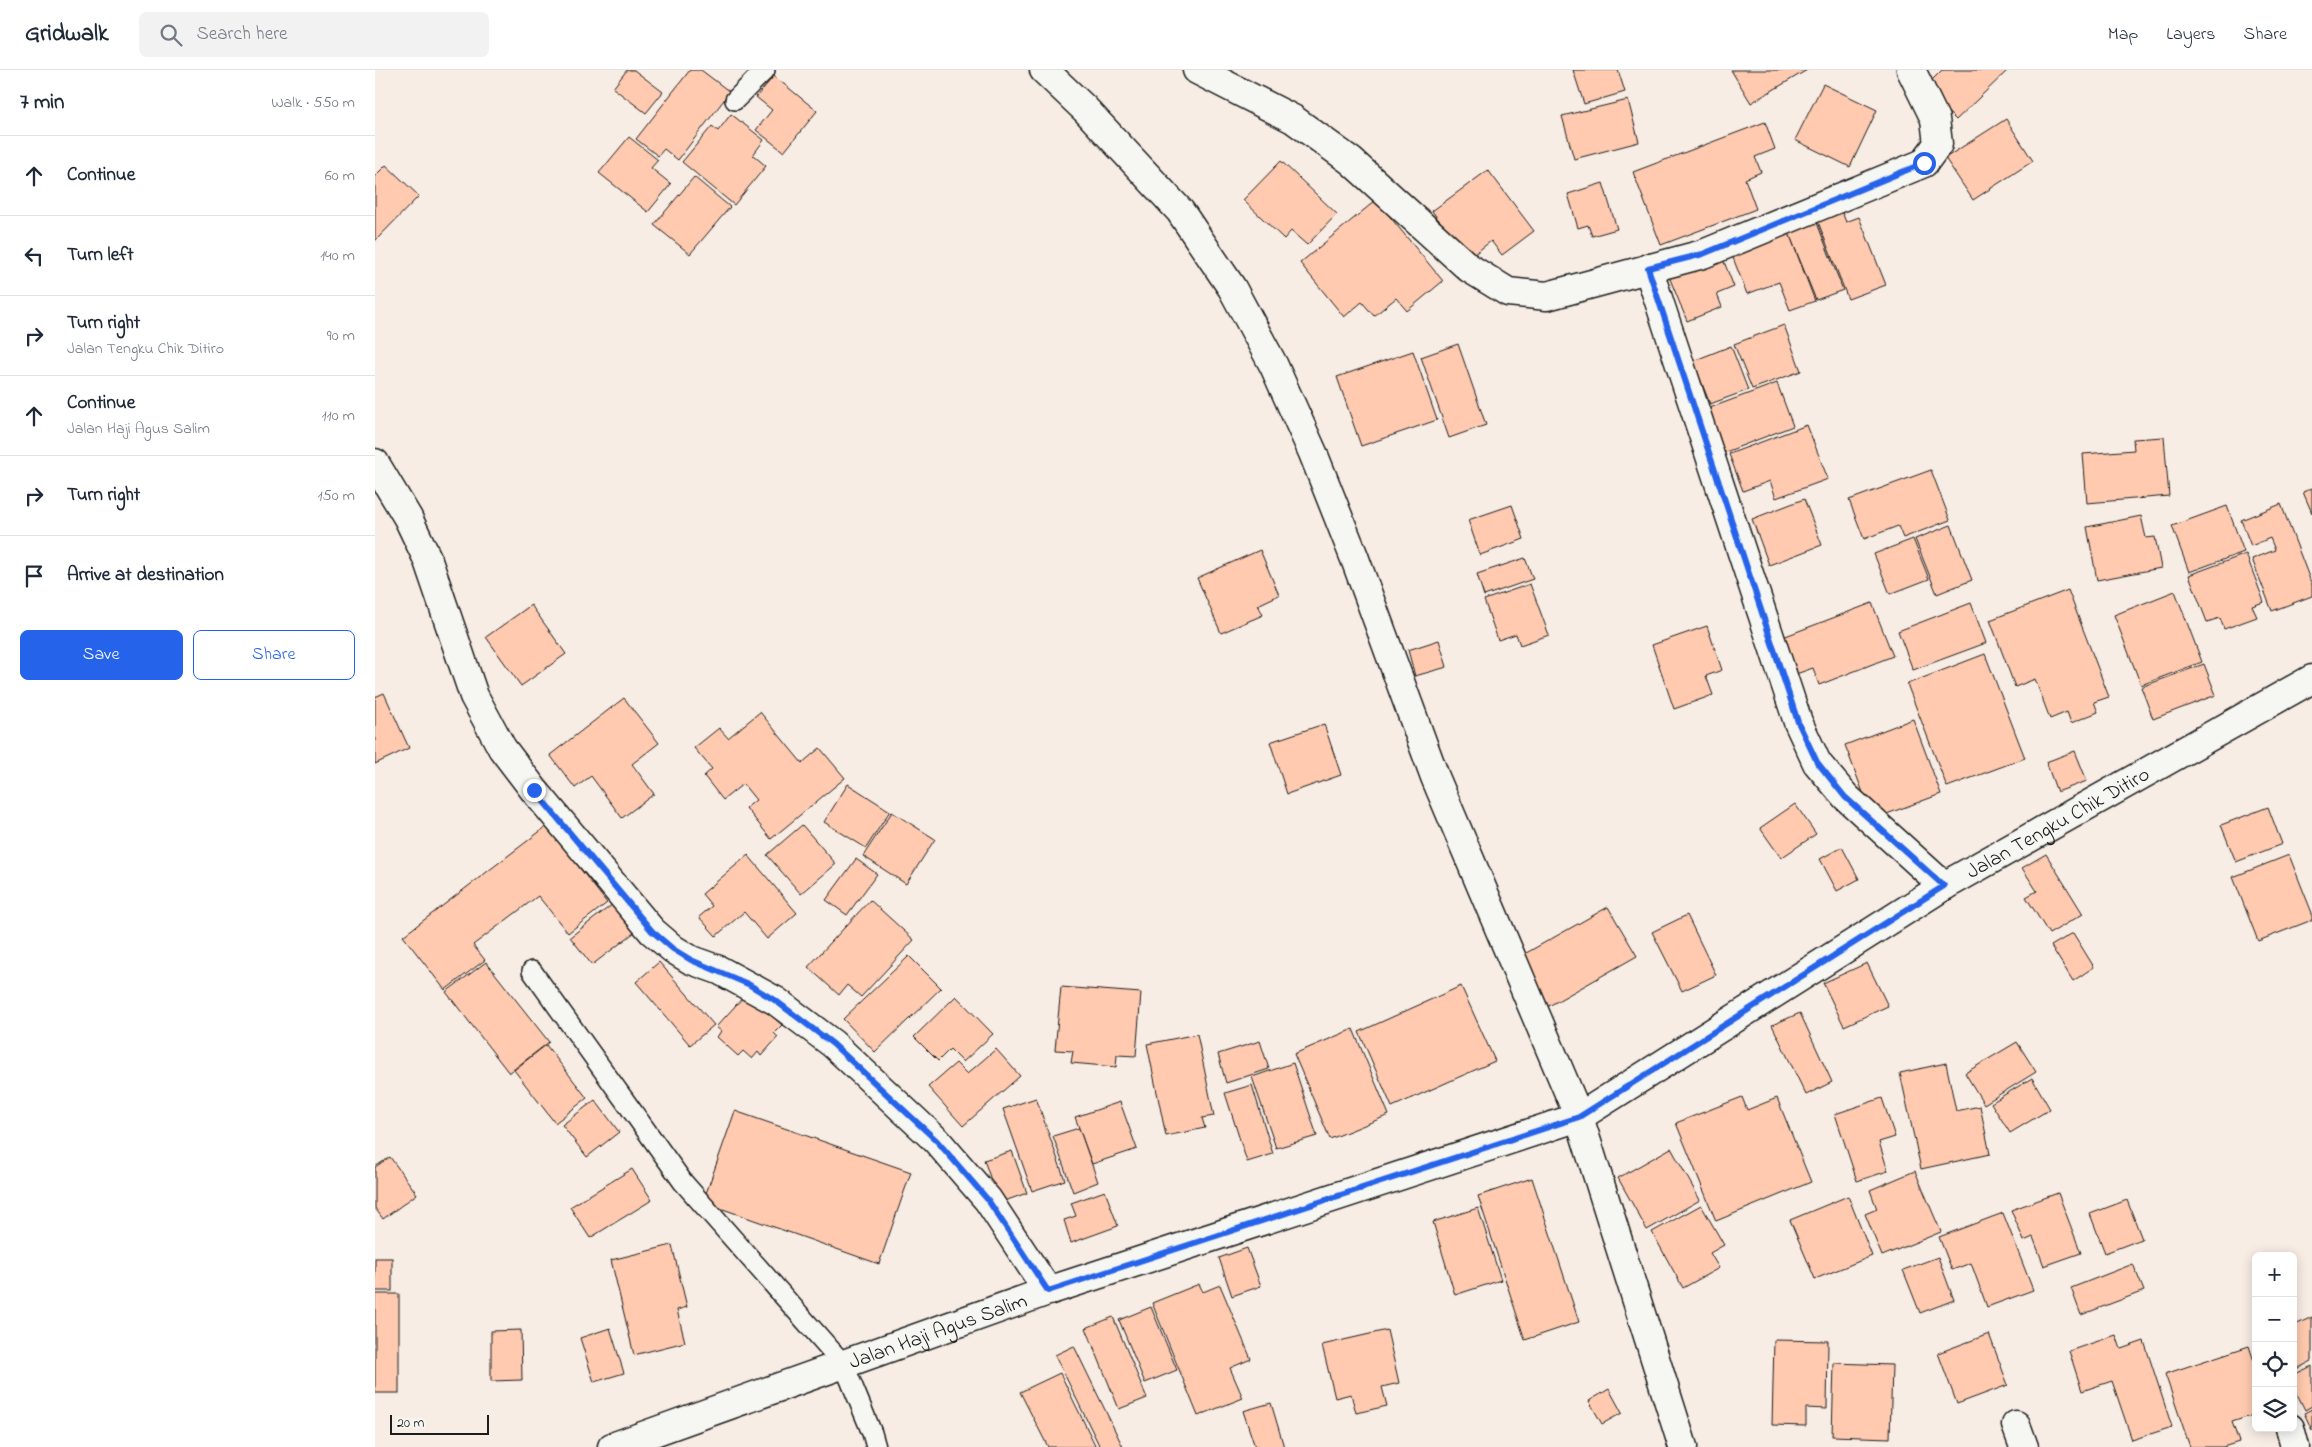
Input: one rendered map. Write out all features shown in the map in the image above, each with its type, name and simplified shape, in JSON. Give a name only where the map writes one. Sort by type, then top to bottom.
[{"type":"street","points":[[1044,70],[1085,109],[1179,211],[1232,288],[1274,366],[1313,453],[1355,559],[1435,777],[1579,1117],[1683,1447]]},
{"type":"street","points":[[1197,70],[1293,119],[1351,161],[1469,268],[1508,292],[1547,296],[1703,254],[1924,163],[1938,144],[1935,119],[1911,70]]},
{"type":"street","points":[[1648,268],[1798,722],[1817,762],[1845,797],[1944,886]]},
{"type":"street","points":[[375,463],[408,518],[427,558],[474,696],[502,748],[534,790],[652,931],[673,949],[691,960],[733,977],[776,1001],[833,1044],[937,1141],[988,1200],[1048,1291]]},
{"type":"street","name":"Jalan Tengku Chik Ditiro","points":[[1579,1117],[1944,886],[2312,680]]},
{"type":"street","name":"Jalan Haji Agus Salim","points":[[612,1447],[844,1366],[1048,1291],[1579,1117]]},
{"type":"street","points":[[2290,1432],[2295,1447]]},
{"type":"lane","points":[[735,100],[765,70]]},
{"type":"lane","points":[[531,971],[683,1182],[844,1366],[872,1432],[876,1447]]},
{"type":"building","points":[[627,70],[634,70],[663,92],[646,113],[613,88]]},
{"type":"building","points":[[690,70],[701,70],[730,92],[678,160],[664,149],[658,156],[636,139]]},
{"type":"building","points":[[1573,70],[1618,70],[1625,92],[1584,104]]},
{"type":"building","points":[[1731,70],[1807,70],[1751,103]]},
{"type":"building","points":[[1942,70],[2008,70],[1956,120],[1924,88]]},
{"type":"building","points":[[774,76],[817,111],[784,152],[756,130],[772,110],[756,97]]},
{"type":"building","points":[[1823,84],[1877,110],[1850,167],[1795,140]]},
{"type":"building","points":[[1628,100],[1639,142],[1574,159],[1562,116]]},
{"type":"building","points":[[731,114],[764,140],[753,155],[766,166],[734,205],[682,162],[712,126],[718,131]]},
{"type":"building","points":[[2006,119],[2033,161],[1973,200],[1945,158]]},
{"type":"building","points":[[1765,122],[1775,149],[1755,157],[1761,172],[1745,179],[1756,209],[1661,245],[1633,172]]},
{"type":"building","points":[[629,137],[658,160],[651,168],[671,184],[648,212],[599,173]]},
{"type":"building","points":[[1281,161],[1337,214],[1307,245],[1291,231],[1284,239],[1243,200]]},
{"type":"building","points":[[386,165],[419,196],[375,241],[375,176]]},
{"type":"building","points":[[1488,170],[1534,231],[1502,255],[1491,241],[1468,259],[1432,211]]},
{"type":"building","points":[[694,177],[730,207],[690,254],[654,225]]},
{"type":"building","points":[[1603,183],[1617,229],[1592,236],[1588,225],[1578,228],[1568,194]]},
{"type":"building","points":[[1376,200],[1443,281],[1407,311],[1396,298],[1374,316],[1362,302],[1344,317],[1300,263]]},
{"type":"building","points":[[1837,200],[1846,222],[1859,217],[1886,285],[1848,299],[1813,209]]},
{"type":"building","points":[[1812,210],[1843,290],[1816,300],[1784,221]]},
{"type":"building","points":[[1787,228],[1815,301],[1790,310],[1779,282],[1747,294],[1730,250]]},
{"type":"building","points":[[1719,249],[1734,287],[1717,294],[1722,307],[1687,321],[1666,269]]},
{"type":"building","points":[[1784,325],[1801,371],[1752,389],[1734,344]]},
{"type":"building","points":[[1458,344],[1486,425],[1449,438],[1421,357]]},
{"type":"building","points":[[1731,346],[1748,390],[1710,404],[1693,361]]},
{"type":"building","points":[[1413,351],[1437,420],[1361,446],[1337,377]]},
{"type":"building","points":[[1777,383],[1793,426],[1723,453],[1707,409]]},
{"type":"building","points":[[1807,425],[1828,479],[1776,498],[1770,481],[1743,491],[1729,454]]},
{"type":"building","points":[[2164,437],[2169,496],[2087,503],[2083,454],[2134,450],[2133,439]]},
{"type":"building","points":[[1931,470],[1950,520],[1903,538],[1898,526],[1864,539],[1849,500]]},
{"type":"building","points":[[2312,488],[2312,513],[2303,492]]},
{"type":"building","points":[[1804,499],[1822,545],[1769,565],[1752,519]]},
{"type":"building","points":[[2281,504],[2312,585],[2312,596],[2272,611],[2252,559],[2275,550],[2270,538],[2251,546],[2241,520]]},
{"type":"building","points":[[1512,505],[1524,539],[1480,555],[1468,520]]},
{"type":"building","points":[[2227,506],[2244,552],[2189,572],[2172,526]]},
{"type":"building","points":[[2141,516],[2146,538],[2155,537],[2161,568],[2097,580],[2087,527]]},
{"type":"building","points":[[1951,525],[1972,580],[1937,594],[1915,539]]},
{"type":"building","points":[[1913,539],[1929,579],[1890,594],[1874,554]]},
{"type":"building","points":[[1260,550],[1279,595],[1258,605],[1263,615],[1221,633],[1197,578]]},
{"type":"building","points":[[2246,554],[2264,602],[2252,606],[2257,617],[2224,629],[2220,618],[2207,622],[2189,575]]},
{"type":"building","points":[[1525,558],[1533,579],[1484,596],[1477,574]]},
{"type":"building","points":[[1530,584],[1549,635],[1520,645],[1516,634],[1498,640],[1484,600]]},
{"type":"building","points":[[2068,590],[2109,697],[2094,702],[2098,712],[2071,723],[2067,712],[2050,719],[2035,679],[2015,687],[1990,620]]},
{"type":"building","points":[[2175,591],[2202,662],[2141,685],[2114,615]]},
{"type":"building","points":[[1872,603],[1893,656],[1819,685],[1813,668],[1796,674],[1783,637]]},
{"type":"building","points":[[1971,603],[1986,643],[1913,670],[1898,631]]},
{"type":"building","points":[[531,605],[566,654],[521,686],[486,637]]},
{"type":"building","points":[[1707,626],[1722,670],[1706,676],[1713,695],[1674,709],[1652,645]]},
{"type":"building","points":[[1439,640],[1447,667],[1415,676],[1408,650]]},
{"type":"building","points":[[1985,654],[2025,758],[1947,787],[1907,684]]},
{"type":"building","points":[[2204,664],[2216,695],[2153,719],[2141,687]]},
{"type":"building","points":[[384,693],[409,748],[375,764],[375,697]]},
{"type":"building","points":[[624,698],[659,743],[632,764],[654,794],[622,818],[591,776],[575,788],[550,755]]},
{"type":"building","points":[[760,712],[802,763],[820,748],[845,778],[771,839],[746,808],[756,800],[743,784],[723,800],[704,776],[712,769],[694,748],[719,728],[728,738]]},
{"type":"building","points":[[1913,719],[1941,794],[1873,819],[1845,745]]},
{"type":"building","points":[[1324,724],[1341,775],[1287,794],[1270,742]]},
{"type":"building","points":[[2075,751],[2087,781],[2057,792],[2046,762]]},
{"type":"building","points":[[848,784],[890,811],[866,848],[824,822]]},
{"type":"building","points":[[1795,804],[1816,834],[1781,858],[1760,828]]},
{"type":"building","points":[[2268,807],[2282,844],[2236,862],[2221,825]]},
{"type":"building","points":[[892,812],[935,839],[906,884],[863,856]]},
{"type":"building","points":[[802,825],[836,864],[801,894],[767,855]]},
{"type":"building","points":[[547,826],[607,903],[568,933],[538,896],[473,945],[485,960],[445,990],[403,936]]},
{"type":"building","points":[[1842,847],[1859,879],[1837,891],[1820,859]]},
{"type":"building","points":[[2046,854],[2083,914],[2049,934],[2026,897],[2037,891],[2022,868]]},
{"type":"building","points":[[748,855],[797,913],[767,939],[744,912],[716,936],[699,917],[712,906],[702,894]]},
{"type":"building","points":[[2289,855],[2312,913],[2312,920],[2258,941],[2233,877]]},
{"type":"building","points":[[856,859],[877,874],[847,915],[826,900]]},
{"type":"building","points":[[870,900],[914,940],[861,997],[847,985],[839,995],[808,967]]},
{"type":"building","points":[[613,904],[635,932],[592,965],[570,937]]},
{"type":"building","points":[[1608,907],[1637,956],[1547,1007],[1519,957]]},
{"type":"building","points":[[1687,915],[1716,975],[1682,991],[1652,932]]},
{"type":"building","points":[[2073,933],[2094,967],[2073,981],[2051,946]]},
{"type":"building","points":[[909,956],[941,988],[875,1052],[843,1019]]},
{"type":"building","points":[[486,962],[549,1042],[509,1073],[446,992]]},
{"type":"building","points":[[659,962],[714,1025],[690,1045],[636,982]]},
{"type":"building","points":[[1867,963],[1888,1006],[1844,1026],[1823,983]]},
{"type":"building","points":[[1461,986],[1495,1061],[1392,1107],[1359,1032]]},
{"type":"building","points":[[1061,987],[1141,993],[1136,1056],[1117,1055],[1116,1067],[1071,1063],[1073,1051],[1055,1050]]},
{"type":"building","points":[[746,994],[782,1025],[774,1033],[778,1037],[761,1056],[758,1052],[752,1059],[743,1051],[738,1056],[717,1037],[721,1031],[716,1027]]},
{"type":"building","points":[[956,996],[993,1034],[963,1062],[950,1049],[938,1061],[914,1037]]},
{"type":"building","points":[[1800,1013],[1832,1082],[1806,1095],[1772,1025]]},
{"type":"building","points":[[1353,1029],[1389,1115],[1330,1139],[1294,1054]]},
{"type":"building","points":[[1197,1034],[1214,1116],[1202,1118],[1205,1128],[1166,1136],[1147,1044]]},
{"type":"building","points":[[1260,1041],[1269,1069],[1226,1083],[1218,1054]]},
{"type":"building","points":[[2017,1042],[2036,1072],[1984,1104],[1965,1073]]},
{"type":"building","points":[[546,1045],[587,1098],[555,1123],[514,1070]]},
{"type":"building","points":[[996,1049],[1020,1076],[963,1126],[928,1087],[956,1063],[967,1074]]},
{"type":"building","points":[[1293,1063],[1317,1136],[1276,1148],[1252,1077]]},
{"type":"building","points":[[1946,1063],[1956,1111],[1980,1106],[1990,1154],[1921,1169],[1900,1073]]},
{"type":"building","points":[[2032,1078],[2050,1109],[2010,1133],[1991,1103]]},
{"type":"building","points":[[1252,1085],[1273,1154],[1247,1162],[1225,1093]]},
{"type":"building","points":[[1742,1097],[1747,1110],[1777,1098],[1811,1182],[1716,1221],[1676,1123]]},
{"type":"building","points":[[1036,1098],[1065,1180],[1032,1191],[1003,1109]]},
{"type":"building","points":[[1882,1098],[1895,1137],[1879,1142],[1888,1171],[1857,1181],[1835,1114]]},
{"type":"building","points":[[595,1100],[619,1132],[587,1157],[562,1125]]},
{"type":"building","points":[[1120,1102],[1137,1149],[1092,1164],[1075,1117]]},
{"type":"building","points":[[735,1111],[911,1172],[879,1264],[703,1202]]},
{"type":"building","points":[[1079,1128],[1098,1182],[1073,1192],[1053,1136]]},
{"type":"building","points":[[1671,1148],[1700,1200],[1647,1230],[1618,1178]]},
{"type":"building","points":[[1012,1151],[1027,1193],[999,1203],[984,1160]]},
{"type":"building","points":[[390,1157],[417,1194],[383,1219],[375,1208],[375,1167]]},
{"type":"building","points":[[632,1169],[652,1200],[590,1238],[570,1207]]},
{"type":"building","points":[[1915,1171],[1941,1232],[1882,1256],[1865,1214],[1877,1209],[1870,1190]]},
{"type":"building","points":[[1532,1178],[1579,1322],[1525,1340],[1478,1196]]},
{"type":"building","points":[[1105,1191],[1118,1226],[1071,1243],[1064,1220],[1076,1216],[1071,1203]]},
{"type":"building","points":[[2058,1193],[2081,1253],[2044,1266],[2033,1237],[2024,1241],[2011,1210]]},
{"type":"building","points":[[1848,1196],[1872,1256],[1815,1279],[1790,1220]]},
{"type":"building","points":[[2127,1200],[2142,1239],[2105,1253],[2090,1214]]},
{"type":"building","points":[[1701,1205],[1724,1245],[1710,1253],[1719,1268],[1683,1288],[1652,1232]]},
{"type":"building","points":[[1478,1208],[1501,1280],[1455,1295],[1433,1222]]},
{"type":"building","points":[[2003,1213],[2033,1290],[1987,1307],[1971,1263],[1952,1270],[1939,1237]]},
{"type":"building","points":[[672,1245],[687,1307],[677,1310],[685,1342],[634,1355],[611,1260]]},
{"type":"building","points":[[1247,1248],[1261,1286],[1232,1296],[1219,1258]]},
{"type":"building","points":[[1938,1257],[1954,1300],[1920,1313],[1903,1270]]},
{"type":"building","points":[[375,1258],[392,1258],[392,1291],[375,1291]]},
{"type":"building","points":[[2133,1264],[2144,1291],[2081,1315],[2071,1288]]},
{"type":"building","points":[[1199,1284],[1203,1292],[1220,1285],[1251,1359],[1230,1368],[1243,1398],[1198,1416],[1152,1303]]},
{"type":"building","points":[[375,1294],[399,1294],[399,1393],[375,1393]]},
{"type":"building","points":[[1151,1307],[1177,1370],[1145,1383],[1119,1320]]},
{"type":"building","points":[[1113,1317],[1147,1398],[1119,1409],[1086,1328]]},
{"type":"building","points":[[2312,1317],[2312,1361],[2297,1369],[2297,1342],[2297,1324]]},
{"type":"building","points":[[610,1328],[624,1373],[594,1382],[580,1338]]},
{"type":"building","points":[[521,1330],[522,1380],[491,1381],[491,1331]]},
{"type":"building","points":[[1387,1330],[1399,1383],[1382,1387],[1387,1406],[1356,1413],[1351,1394],[1335,1398],[1322,1345]]},
{"type":"building","points":[[1989,1334],[2008,1385],[1957,1404],[1938,1353]]},
{"type":"building","points":[[2116,1335],[2121,1349],[2144,1341],[2172,1427],[2132,1440],[2112,1381],[2082,1391],[2069,1351]]},
{"type":"building","points":[[1774,1340],[1828,1341],[1827,1409],[1806,1408],[1806,1426],[1772,1425]]},
{"type":"building","points":[[1074,1346],[1123,1447],[1100,1447],[1055,1355]]},
{"type":"building","points":[[2249,1346],[2252,1355],[2252,1415],[2232,1422],[2239,1442],[2223,1447],[2190,1447],[2165,1374]]},
{"type":"building","points":[[1834,1363],[1892,1365],[1890,1438],[1832,1436]]},
{"type":"building","points":[[2312,1366],[2312,1406],[2305,1410],[2297,1394],[2297,1373]]},
{"type":"building","points":[[1060,1373],[1096,1447],[1048,1447],[1020,1392]]},
{"type":"building","points":[[1609,1389],[1622,1413],[1602,1424],[1589,1401]]},
{"type":"building","points":[[1271,1403],[1284,1447],[1255,1447],[1243,1411]]},
{"type":"building","points":[[2312,1409],[2312,1430],[2304,1413]]},
{"type":"route","points":[[534,790],[652,931],[673,949],[691,960],[719,970],[748,984],[776,1001],[833,1044],[937,1141],[988,1200],[1048,1291],[1579,1117],[1944,886],[1845,797],[1817,762],[1798,722],[1648,268],[1703,254],[1924,163]]}]
